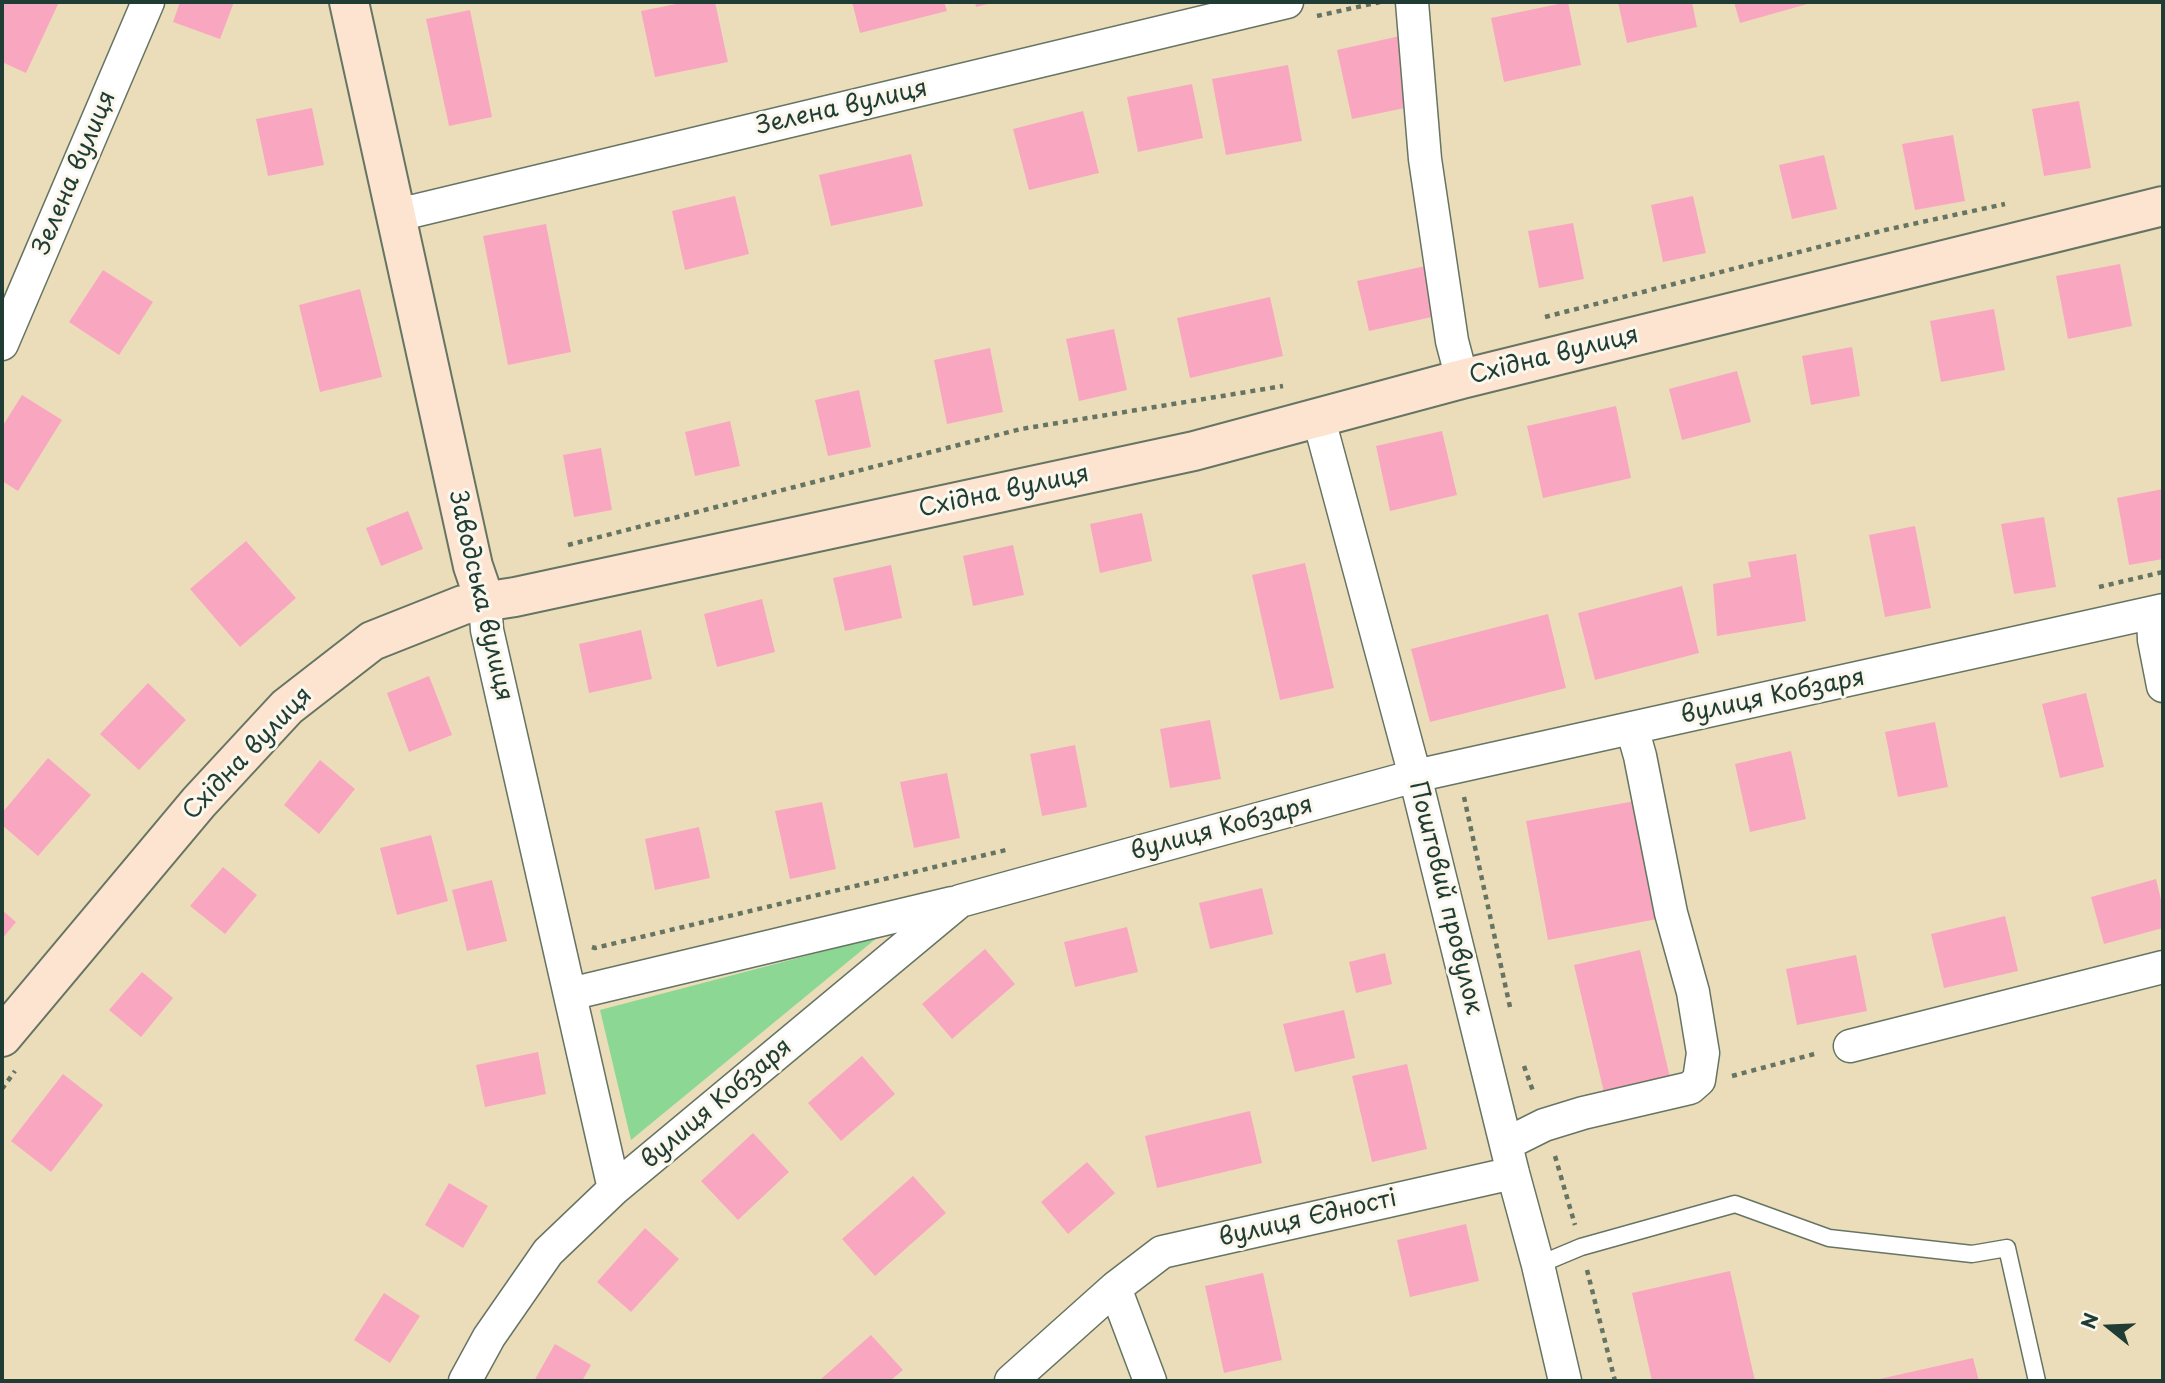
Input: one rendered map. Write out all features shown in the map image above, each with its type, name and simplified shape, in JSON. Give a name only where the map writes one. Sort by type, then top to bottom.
[{"type":"street","name":"Зелена вулиця","points":[[2,344],[148,2]]},
{"type":"street","name":"Заводська вулиця","points":[[349,2],[473,566],[485,601],[487,630],[614,1189]]},
{"type":"street","name":"Зелена вулиця","points":[[397,213],[441,205],[1287,2]]},
{"type":"street","points":[[1412,2],[1425,159],[1452,341],[1462,379]]},
{"type":"street","name":"Східна вулиця","points":[[10,1052],[199,802],[287,706],[372,641],[463,605],[514,597],[1194,451],[1462,379],[2163,206]]},
{"type":"street","name":"Поштовий провулок","points":[[1318,416],[1415,776],[1565,1381]]},
{"type":"street","points":[[2158,611],[2154,640],[2163,686]]},
{"type":"street","name":"вулиця Кобзаря","points":[[465,1381],[489,1337],[548,1252],[614,1189],[960,901],[1415,776],[2158,611]]},
{"type":"street","points":[[1632,728],[1671,913],[1693,992],[1703,1053],[1699,1080]]},
{"type":"street","points":[[569,994],[960,901]]},
{"type":"street","points":[[1850,1046],[2163,967]]},
{"type":"street","name":"вулиця Єдності","points":[[1011,1381],[1115,1288],[1162,1252],[1509,1159],[1544,1125],[1690,1088],[1699,1080]]},
{"type":"street","points":[[1115,1288],[1150,1381]]},
{"type":"lane","points":[[1538,1265],[1581,1247],[1735,1204],[1829,1238],[1972,1254],[2007,1248],[2037,1381]]},
{"type":"path","points":[[1423,809],[1464,796]]},
{"type":"path","points":[[1699,1080],[1728,1077],[1850,1046]]},
{"type":"path","points":[[2,1089],[10,1052]]},
{"type":"green space","points":[[878,937],[631,1140],[600,1010]]},
{"type":"building","points":[[2,2],[59,2],[26,73],[2,62]]},
{"type":"building","points":[[180,2],[234,2],[220,39],[173,22]]},
{"type":"building","points":[[686,2],[715,2],[728,62],[655,77],[641,11]]},
{"type":"building","points":[[852,2],[944,2],[947,11],[860,33]]},
{"type":"building","points":[[975,2],[992,2],[992,3],[976,7]]},
{"type":"building","points":[[1568,2],[1581,65],[1504,82],[1491,18]]},
{"type":"building","points":[[1618,2],[1692,2],[1697,27],[1627,43]]},
{"type":"building","points":[[1734,2],[1811,2],[1811,3],[1740,23]]},
{"type":"building","points":[[470,10],[492,117],[449,126],[426,19]]},
{"type":"building","points":[[1409,34],[1424,104],[1352,119],[1337,50]]},
{"type":"building","points":[[1288,65],[1302,141],[1226,155],[1212,79]]},
{"type":"building","points":[[1192,84],[1203,138],[1138,152],[1127,97]]},
{"type":"building","points":[[2079,101],[2091,168],[2044,176],[2032,109]]},
{"type":"building","points":[[312,108],[324,165],[268,176],[256,119]]},
{"type":"building","points":[[1083,111],[1099,173],[1029,190],[1013,129]]},
{"type":"building","points":[[1953,135],[1965,201],[1915,210],[1902,144]]},
{"type":"building","points":[[911,154],[923,206],[831,226],[819,175]]},
{"type":"building","points":[[1824,155],[1837,209],[1792,219],[1779,165]]},
{"type":"building","points":[[735,196],[749,254],[685,270],[672,211]]},
{"type":"building","points":[[1693,196],[1706,253],[1663,262],[1651,205]]},
{"type":"building","points":[[1573,223],[1584,279],[1539,288],[1528,231]]},
{"type":"building","points":[[546,224],[571,352],[508,365],[483,236]]},
{"type":"building","points":[[2120,264],[2132,326],[2068,339],[2056,276]]},
{"type":"building","points":[[1430,265],[1441,315],[1369,331],[1357,281]]},
{"type":"building","points":[[103,270],[153,302],[119,355],[69,322]]},
{"type":"building","points":[[360,289],[382,377],[320,392],[299,305]]},
{"type":"building","points":[[1270,297],[1283,356],[1190,378],[1177,318]]},
{"type":"building","points":[[1994,309],[2005,370],[1941,382],[1930,321]]},
{"type":"building","points":[[1114,329],[1127,390],[1079,401],[1066,339]]},
{"type":"building","points":[[1852,347],[1860,396],[1811,405],[1802,356]]},
{"type":"building","points":[[990,348],[1003,412],[947,424],[934,360]]},
{"type":"building","points":[[1737,371],[1751,422],[1682,440],[1669,389]]},
{"type":"building","points":[[859,390],[871,447],[828,456],[815,400]]},
{"type":"building","points":[[22,395],[62,420],[18,491],[2,481],[2,427]]},
{"type":"building","points":[[1616,406],[1631,478],[1543,498],[1527,426]]},
{"type":"building","points":[[730,421],[740,466],[695,476],[685,432]]},
{"type":"building","points":[[1442,431],[1457,495],[1390,511],[1376,446]]},
{"type":"building","points":[[601,448],[612,510],[574,517],[563,455]]},
{"type":"building","points":[[2163,489],[2163,559],[2129,565],[2117,498]]},
{"type":"building","points":[[408,511],[423,549],[381,566],[366,528]]},
{"type":"building","points":[[1142,513],[1152,561],[1100,573],[1090,524]]},
{"type":"building","points":[[2044,517],[2056,587],[2014,594],[2001,524]]},
{"type":"building","points":[[1915,526],[1931,608],[1885,617],[1869,535]]},
{"type":"building","points":[[246,541],[296,598],[240,647],[190,589]]},
{"type":"building","points":[[1013,545],[1024,595],[973,606],[963,556]]},
{"type":"building","points":[[1796,554],[1806,621],[1717,636],[1713,584],[1751,577],[1748,562]]},
{"type":"building","points":[[1305,563],[1334,688],[1280,700],[1252,575]]},
{"type":"building","points":[[891,565],[902,618],[845,631],[833,578]]},
{"type":"building","points":[[1682,586],[1699,653],[1595,680],[1578,613]]},
{"type":"building","points":[[762,599],[775,652],[717,667],[704,614]]},
{"type":"building","points":[[1548,614],[1566,688],[1430,722],[1411,649]]},
{"type":"building","points":[[641,630],[652,679],[589,693],[579,644]]},
{"type":"building","points":[[429,676],[452,735],[409,752],[387,693]]},
{"type":"building","points":[[148,683],[186,720],[139,770],[100,734]]},
{"type":"building","points":[[2086,693],[2104,767],[2060,778],[2042,704]]},
{"type":"building","points":[[1210,720],[1221,779],[1170,788],[1160,729]]},
{"type":"building","points":[[1935,722],[1948,787],[1898,797],[1885,732]]},
{"type":"building","points":[[1075,745],[1087,807],[1042,816],[1030,754]]},
{"type":"building","points":[[1791,751],[1806,819],[1750,832],[1735,764]]},
{"type":"building","points":[[48,758],[91,795],[38,856],[2,825],[2,813]]},
{"type":"building","points":[[320,760],[355,789],[319,834],[284,805]]},
{"type":"building","points":[[947,773],[960,838],[914,848],[900,782]]},
{"type":"building","points":[[1635,801],[1657,919],[1548,940],[1526,821]]},
{"type":"building","points":[[822,802],[836,869],[790,879],[775,811]]},
{"type":"building","points":[[699,827],[710,878],[655,890],[645,839]]},
{"type":"building","points":[[431,835],[448,901],[397,915],[380,848]]},
{"type":"building","points":[[223,867],[257,895],[225,934],[190,906]]},
{"type":"building","points":[[2156,879],[2163,908],[2163,928],[2104,944],[2091,897]]},
{"type":"building","points":[[492,880],[507,941],[467,951],[452,890]]},
{"type":"building","points":[[1262,888],[1273,934],[1210,949],[1199,903]]},
{"type":"building","points":[[2,910],[16,922],[2,939]]},
{"type":"building","points":[[2005,916],[2018,971],[1944,988],[1931,934]]},
{"type":"building","points":[[1127,927],[1138,972],[1075,987],[1064,942]]},
{"type":"building","points":[[985,949],[1015,984],[952,1039],[922,1004]]},
{"type":"building","points":[[1640,950],[1672,1086],[1606,1101],[1574,965]]},
{"type":"building","points":[[1385,953],[1392,984],[1356,993],[1349,962]]},
{"type":"building","points":[[1856,955],[1867,1011],[1797,1025],[1786,969]]},
{"type":"building","points":[[142,972],[173,998],[141,1037],[109,1010]]},
{"type":"building","points":[[1344,1010],[1355,1058],[1295,1072],[1283,1024]]},
{"type":"building","points":[[538,1052],[546,1094],[485,1107],[476,1065]]},
{"type":"building","points":[[862,1056],[895,1094],[841,1141],[808,1103]]},
{"type":"building","points":[[1407,1064],[1427,1149],[1372,1162],[1352,1076]]},
{"type":"building","points":[[63,1074],[103,1105],[51,1172],[11,1141]]},
{"type":"building","points":[[1250,1111],[1262,1163],[1157,1188],[1145,1136]]},
{"type":"building","points":[[753,1133],[789,1172],[738,1220],[701,1181]]},
{"type":"building","points":[[1087,1162],[1115,1193],[1068,1234],[1041,1202]]},
{"type":"building","points":[[913,1176],[946,1213],[875,1276],[842,1239]]},
{"type":"building","points":[[449,1183],[488,1206],[463,1248],[425,1225]]},
{"type":"building","points":[[1466,1224],[1479,1281],[1410,1297],[1397,1240]]},
{"type":"building","points":[[645,1228],[679,1259],[631,1312],[597,1282]]},
{"type":"building","points":[[1730,1271],[1755,1381],[1652,1381],[1632,1293]]},
{"type":"building","points":[[1263,1273],[1282,1360],[1224,1373],[1205,1286]]},
{"type":"building","points":[[384,1293],[420,1316],[390,1363],[354,1340]]},
{"type":"building","points":[[871,1335],[903,1370],[890,1381],[821,1379]]},
{"type":"building","points":[[555,1344],[591,1365],[582,1381],[534,1381]]},
{"type":"building","points":[[1973,1358],[1979,1381],[1875,1380]]}]
